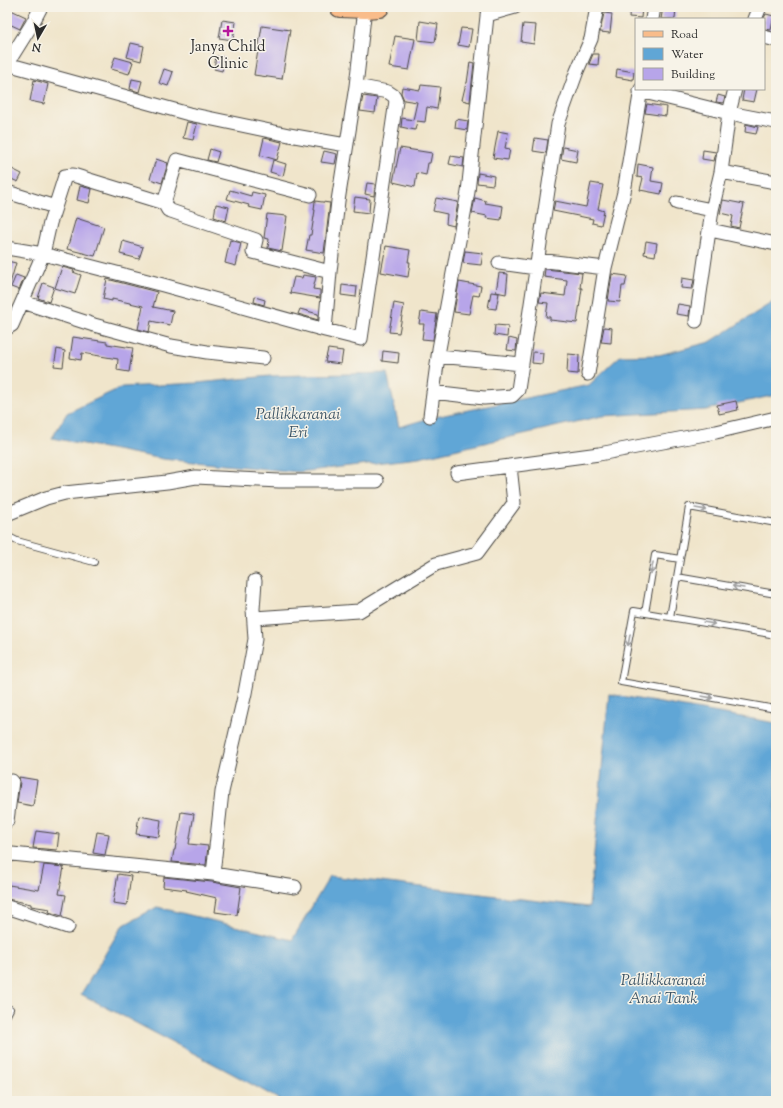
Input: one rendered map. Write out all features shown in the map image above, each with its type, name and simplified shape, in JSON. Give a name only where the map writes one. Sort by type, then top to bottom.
[{"type":"main road","points":[[340,7],[372,8]]},
{"type":"street","points":[[41,7],[7,64],[189,114],[346,145]]},
{"type":"street","points":[[430,416],[438,356],[468,192],[488,11],[515,7]]},
{"type":"street","points":[[434,392],[484,398],[512,396],[518,390],[558,124],[577,71],[591,39],[597,7]]},
{"type":"street","points":[[652,18],[654,7]]},
{"type":"street","points":[[755,18],[760,7]]},
{"type":"street","points":[[325,330],[330,272],[346,145],[372,8]]},
{"type":"street","points":[[765,37],[776,40]]},
{"type":"street","points":[[7,248],[43,254],[362,339],[396,102],[394,96],[388,92],[356,86]]},
{"type":"street","points":[[588,374],[605,268],[624,192],[640,90],[728,113],[776,122]]},
{"type":"street","points":[[696,321],[712,210],[721,172],[728,113],[735,90]]},
{"type":"street","points":[[164,203],[177,160],[310,195]]},
{"type":"street","points":[[721,172],[776,182]]},
{"type":"street","points":[[7,328],[12,325],[43,254],[50,223],[66,176],[73,175],[164,203],[168,210],[256,240],[253,252],[330,272]]},
{"type":"street","points":[[7,192],[55,207]]},
{"type":"street","points":[[677,203],[712,210]]},
{"type":"street","points":[[710,230],[776,244]]},
{"type":"street","points":[[499,263],[605,268]]},
{"type":"street","points":[[23,302],[94,325],[170,346],[207,352],[263,358]]},
{"type":"street","points":[[438,356],[522,364]]},
{"type":"street","points":[[457,473],[598,454],[716,432],[776,418]]},
{"type":"street","points":[[254,618],[359,611],[436,564],[477,552],[514,503],[510,466]]},
{"type":"street","points":[[7,514],[46,498],[65,493],[167,482],[196,477],[279,481],[376,481]]},
{"type":"street","points":[[213,874],[222,792],[244,700],[255,639],[255,581]]},
{"type":"street","points":[[7,821],[12,781]]},
{"type":"street","points":[[7,857],[12,854],[213,874],[295,887]]},
{"type":"street","points":[[7,908],[68,927]]},
{"type":"lane","points":[[670,617],[689,507],[776,523]]},
{"type":"lane","points":[[7,536],[17,541],[94,562]]},
{"type":"lane","points":[[644,613],[654,555],[680,559]]},
{"type":"lane","points":[[677,577],[776,594]]},
{"type":"lane","points":[[776,635],[634,611],[621,682],[776,709]]},
{"type":"water","name":"Pallikkaranai Eri","points":[[776,300],[776,395],[706,410],[602,416],[419,458],[298,472],[163,459],[52,438],[67,413],[122,387],[197,383],[270,376],[387,373],[399,427],[430,418],[589,385],[620,356],[659,355],[710,342]]},
{"type":"water","name":"Pallikkaranai Anai Tank","points":[[609,694],[776,723],[776,1101],[282,1101],[81,994],[122,926],[157,907],[292,940],[330,876],[589,907]]},
{"type":"building","points":[[630,7],[642,7],[641,18],[629,17]]},
{"type":"building","points":[[663,7],[676,7],[675,18],[661,18]]},
{"type":"building","points":[[11,10],[26,17],[20,29],[7,23]]},
{"type":"building","points":[[604,13],[612,14],[610,33],[600,32]]},
{"type":"building","points":[[766,14],[774,16],[771,30],[765,29],[764,18]]},
{"type":"building","points":[[222,20],[236,22],[233,40],[219,38]]},
{"type":"building","points":[[420,21],[438,24],[435,42],[418,40]]},
{"type":"building","points":[[523,24],[536,25],[534,44],[521,42]]},
{"type":"building","points":[[262,26],[290,30],[282,79],[254,75]]},
{"type":"building","points":[[461,28],[472,29],[469,47],[458,45]]},
{"type":"building","points":[[395,36],[415,39],[409,70],[389,67]]},
{"type":"building","points":[[131,43],[144,46],[141,61],[127,57]]},
{"type":"building","points":[[593,54],[599,54],[598,65],[589,64]]},
{"type":"building","points":[[216,56],[225,58],[222,71],[214,69]]},
{"type":"building","points":[[115,57],[133,62],[129,74],[111,69]]},
{"type":"building","points":[[470,62],[474,63],[470,102],[462,100],[467,83]]},
{"type":"building","points":[[164,69],[173,72],[168,86],[159,83]]},
{"type":"building","points":[[617,69],[634,72],[633,80],[616,77]]},
{"type":"building","points":[[132,79],[142,81],[139,92],[130,89]]},
{"type":"building","points":[[34,80],[48,84],[44,104],[30,101]]},
{"type":"building","points":[[421,85],[440,87],[437,109],[427,107],[425,122],[417,121],[415,130],[401,127],[402,118],[413,120],[417,102],[404,100],[401,93],[402,87],[420,90]]},
{"type":"building","points":[[744,90],[757,90],[754,102],[742,100]]},
{"type":"building","points":[[718,95],[725,97],[723,103],[716,102]]},
{"type":"building","points":[[363,96],[377,98],[375,113],[360,111]]},
{"type":"building","points":[[647,104],[667,107],[666,116],[645,113]]},
{"type":"building","points":[[456,119],[468,121],[467,130],[455,128]]},
{"type":"building","points":[[187,122],[197,124],[193,140],[183,138]]},
{"type":"building","points":[[746,124],[758,127],[756,134],[745,132]]},
{"type":"building","points":[[498,131],[508,133],[505,148],[510,149],[508,160],[493,158]]},
{"type":"building","points":[[264,138],[282,142],[277,160],[260,155]]},
{"type":"building","points":[[535,138],[548,140],[546,153],[533,151]]},
{"type":"building","points":[[563,147],[578,150],[576,162],[561,159]]},
{"type":"building","points":[[400,148],[432,153],[430,163],[428,163],[426,175],[417,173],[415,187],[393,182]]},
{"type":"building","points":[[210,149],[219,152],[216,162],[207,160]]},
{"type":"building","points":[[703,150],[716,152],[714,161],[702,159]]},
{"type":"building","points":[[324,151],[337,154],[335,164],[321,162]]},
{"type":"building","points":[[451,156],[464,158],[463,167],[449,164]]},
{"type":"building","points":[[156,159],[168,163],[162,183],[150,179]]},
{"type":"building","points":[[273,160],[286,164],[283,176],[270,172]]},
{"type":"building","points":[[638,164],[653,167],[651,181],[663,183],[661,194],[640,190],[643,178],[637,177]]},
{"type":"building","points":[[10,168],[22,174],[18,182],[7,177]]},
{"type":"building","points":[[478,173],[494,176],[493,185],[477,183]]},
{"type":"building","points":[[367,183],[375,184],[374,196],[365,194]]},
{"type":"building","points":[[591,183],[603,185],[598,209],[604,211],[601,225],[592,223],[593,219],[553,211],[555,201],[586,207]]},
{"type":"building","points":[[80,186],[92,189],[89,203],[77,200]]},
{"type":"building","points":[[230,190],[251,196],[252,192],[265,195],[262,210],[248,207],[249,205],[227,199]]},
{"type":"building","points":[[355,197],[370,199],[369,213],[353,211]]},
{"type":"building","points":[[436,198],[458,202],[454,226],[446,224],[447,214],[433,211]]},
{"type":"building","points":[[475,198],[486,201],[485,203],[503,206],[501,220],[486,218],[487,216],[472,213]]},
{"type":"building","points":[[723,200],[744,204],[739,228],[731,226],[733,216],[720,213]]},
{"type":"building","points":[[315,201],[330,203],[324,253],[306,250],[309,235],[311,235]]},
{"type":"building","points":[[216,204],[229,207],[226,221],[214,217]]},
{"type":"building","points":[[267,214],[287,216],[282,251],[268,248],[269,239],[264,238]]},
{"type":"building","points":[[76,218],[104,227],[95,256],[67,249]]},
{"type":"building","points":[[230,240],[241,243],[236,266],[225,263]]},
{"type":"building","points":[[123,241],[143,247],[139,259],[120,254]]},
{"type":"building","points":[[646,241],[657,243],[655,256],[644,254]]},
{"type":"building","points":[[386,246],[410,250],[408,277],[381,272]]},
{"type":"building","points":[[465,251],[483,253],[481,265],[463,263]]},
{"type":"building","points":[[7,261],[16,263],[9,287],[7,287]]},
{"type":"building","points":[[62,267],[74,270],[73,272],[81,275],[75,294],[55,288]]},
{"type":"building","points":[[545,269],[582,273],[580,288],[582,288],[577,323],[550,320],[550,317],[546,317],[548,303],[539,302],[541,293],[565,296],[567,280],[544,277]]},
{"type":"building","points":[[499,273],[508,274],[506,294],[496,292]]},
{"type":"building","points":[[612,274],[627,276],[625,286],[622,286],[620,302],[608,301]]},
{"type":"building","points":[[16,275],[24,278],[19,290],[11,287]]},
{"type":"building","points":[[303,275],[316,277],[313,289],[320,290],[320,298],[290,293],[294,277],[302,278]]},
{"type":"building","points":[[682,278],[694,280],[692,289],[681,288]]},
{"type":"building","points":[[107,279],[157,292],[153,307],[173,311],[170,325],[151,321],[149,332],[138,329],[143,306],[112,299],[112,301],[103,299]]},
{"type":"building","points":[[459,282],[481,286],[479,296],[473,295],[469,314],[454,312]]},
{"type":"building","points":[[43,283],[54,287],[49,302],[38,298]]},
{"type":"building","points":[[342,285],[357,287],[356,297],[341,295]]},
{"type":"building","points":[[491,292],[499,293],[496,309],[488,308]]},
{"type":"building","points":[[255,297],[265,300],[264,305],[254,302]]},
{"type":"building","points":[[394,303],[404,305],[399,333],[389,332]]},
{"type":"building","points":[[678,304],[690,306],[689,316],[676,314]]},
{"type":"building","points":[[300,309],[318,314],[318,320],[298,314]]},
{"type":"building","points":[[421,312],[437,314],[433,340],[422,339],[424,324],[419,324]]},
{"type":"building","points":[[495,325],[508,326],[507,337],[494,335]]},
{"type":"building","points":[[604,327],[612,328],[611,343],[601,342]]},
{"type":"building","points":[[73,337],[107,342],[107,344],[133,348],[129,372],[117,370],[118,359],[82,353],[81,360],[70,358]]},
{"type":"building","points":[[509,338],[517,340],[516,351],[507,350]]},
{"type":"building","points":[[57,349],[65,351],[63,367],[54,366]]},
{"type":"building","points":[[328,349],[343,351],[341,364],[325,362]]},
{"type":"building","points":[[383,351],[399,353],[398,363],[382,361]]},
{"type":"building","points":[[533,352],[543,353],[542,364],[532,363]]},
{"type":"building","points":[[568,354],[579,355],[578,374],[567,373]]},
{"type":"building","points":[[736,401],[738,410],[719,414],[717,405]]},
{"type":"building","points":[[19,777],[37,780],[33,806],[17,803],[20,782]]},
{"type":"building","points":[[181,812],[194,814],[189,844],[208,846],[206,865],[172,862]]},
{"type":"building","points":[[139,816],[161,820],[159,837],[136,834]]},
{"type":"building","points":[[36,831],[59,834],[57,850],[33,848]]},
{"type":"building","points":[[97,832],[109,834],[105,855],[93,853]]},
{"type":"building","points":[[44,865],[64,867],[59,894],[66,895],[62,916],[49,912],[50,909],[31,906],[31,904],[7,899],[9,885],[39,890]]},
{"type":"building","points":[[118,874],[131,876],[127,905],[113,903]]},
{"type":"building","points":[[164,877],[212,882],[241,887],[237,915],[215,912],[217,898],[186,891],[187,890],[163,887]]},
{"type":"place","name":"Janya Child Clinic","points":[[228,31]]}]
